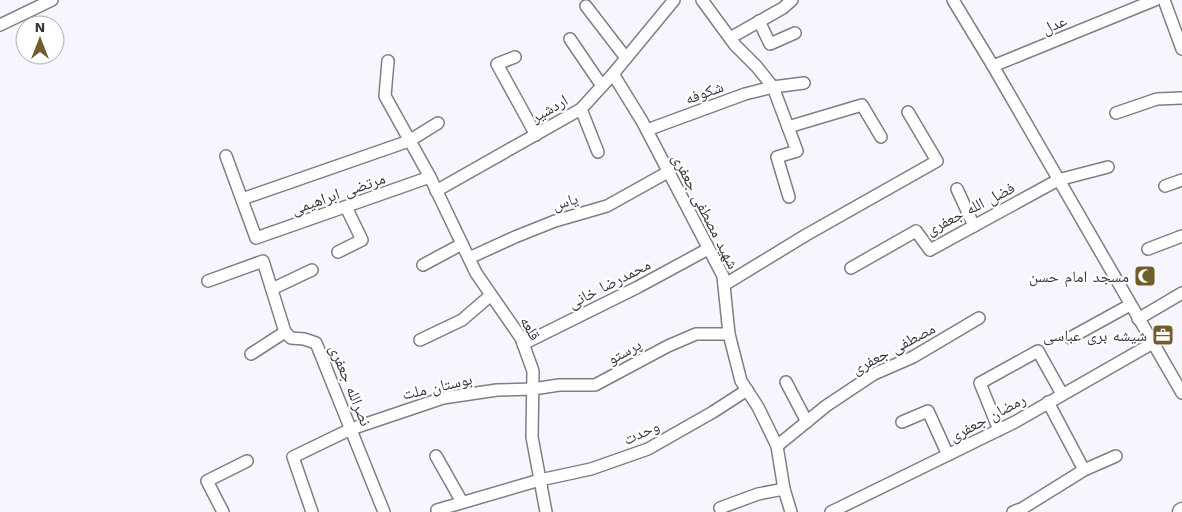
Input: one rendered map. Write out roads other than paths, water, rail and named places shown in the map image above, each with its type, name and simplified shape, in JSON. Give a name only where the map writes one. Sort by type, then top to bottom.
[{"type":"street","points":[[0,26],[52,0]]},
{"type":"street","name":"اردشیر","points":[[436,191],[581,109],[613,74],[672,0]]},
{"type":"street","points":[[702,0],[730,38],[773,86],[797,152],[777,157],[790,197]]},
{"type":"street","points":[[730,38],[783,8],[792,0]]},
{"type":"street","points":[[953,0],[1182,393]]},
{"type":"street","name":"عدل","points":[[993,66],[1155,0]]},
{"type":"street","points":[[1164,0],[1182,49]]},
{"type":"street","points":[[586,6],[626,58]]},
{"type":"street","points":[[759,21],[770,44],[795,33]]},
{"type":"street","points":[[570,39],[602,86]]},
{"type":"street","points":[[514,57],[497,64],[536,135]]},
{"type":"street","points":[[388,61],[385,96],[430,177]]},
{"type":"street","name":"شهید مصطفی جعفری","points":[[613,74],[647,130],[722,276],[729,334],[741,381],[777,446],[784,490],[792,512]]},
{"type":"street","name":"شکوفه","points":[[647,130],[745,94],[773,86],[804,83]]},
{"type":"street","points":[[1116,113],[1157,99],[1182,98]]},
{"type":"street","points":[[788,127],[862,105],[881,137]]},
{"type":"street","points":[[581,109],[598,152]]},
{"type":"street","points":[[724,286],[806,236],[937,161],[908,112]]},
{"type":"street","points":[[226,156],[242,199],[410,141],[438,123]]},
{"type":"street","name":"فضل الله جعفری","points":[[851,268],[916,231],[930,250],[1058,180],[1108,167]]},
{"type":"street","name":"یاس","points":[[469,258],[555,220],[606,206],[668,172]]},
{"type":"street","name":"قلعه","points":[[430,177],[476,273],[521,338],[533,371],[532,437],[546,512]]},
{"type":"street","name":"مرتضی ابراهیمی","points":[[242,199],[256,238],[430,177]]},
{"type":"street","points":[[1166,186],[1182,180]]},
{"type":"street","points":[[957,189],[974,226]]},
{"type":"street","points":[[338,252],[362,240],[346,207]]},
{"type":"street","points":[[1148,249],[1182,236]]},
{"type":"street","points":[[423,265],[462,244]]},
{"type":"street","name":"محمدرضا خانی","points":[[523,344],[638,287],[708,249]]},
{"type":"street","points":[[208,280],[263,261],[285,332],[251,354]]},
{"type":"street","points":[[272,289],[312,270]]},
{"type":"street","points":[[1138,319],[1182,293]]},
{"type":"street","points":[[420,340],[462,320],[491,295]]},
{"type":"street","points":[[1070,338],[1130,305]]},
{"type":"street","name":"مصطفی جعفری","points":[[777,446],[826,406],[874,374],[913,357],[980,318]]},
{"type":"street","name":"نصرالله جعفری","points":[[285,332],[291,338],[316,342],[384,512]]},
{"type":"street","name":"پرستو","points":[[533,389],[560,385],[595,385],[668,346],[696,334],[729,334]]},
{"type":"street","name":"رمضان جعفری","points":[[831,512],[999,430],[1153,343]]},
{"type":"street","points":[[999,430],[980,383],[1038,351],[1062,394]]},
{"type":"street","points":[[786,382],[807,422]]},
{"type":"street","name":"بوستان ملت","points":[[312,512],[293,457],[351,428],[443,398],[497,390],[533,389]]},
{"type":"street","name":"وحدت","points":[[437,510],[540,480],[590,469],[648,449],[747,390]]},
{"type":"street","points":[[1048,402],[1084,470]]},
{"type":"street","points":[[902,422],[928,411],[948,456]]},
{"type":"street","points":[[436,456],[462,502]]},
{"type":"street","points":[[1013,512],[1023,508],[1084,470],[1116,456]]},
{"type":"street","points":[[223,512],[207,481],[248,461]]},
{"type":"street","points":[[720,508],[758,494],[784,490]]},
{"type":"place","name":"مسجد امام حسن","points":[[1145,276]]},
{"type":"place","name":"شیشه بری عباسی","points":[[1163,335]]}]
